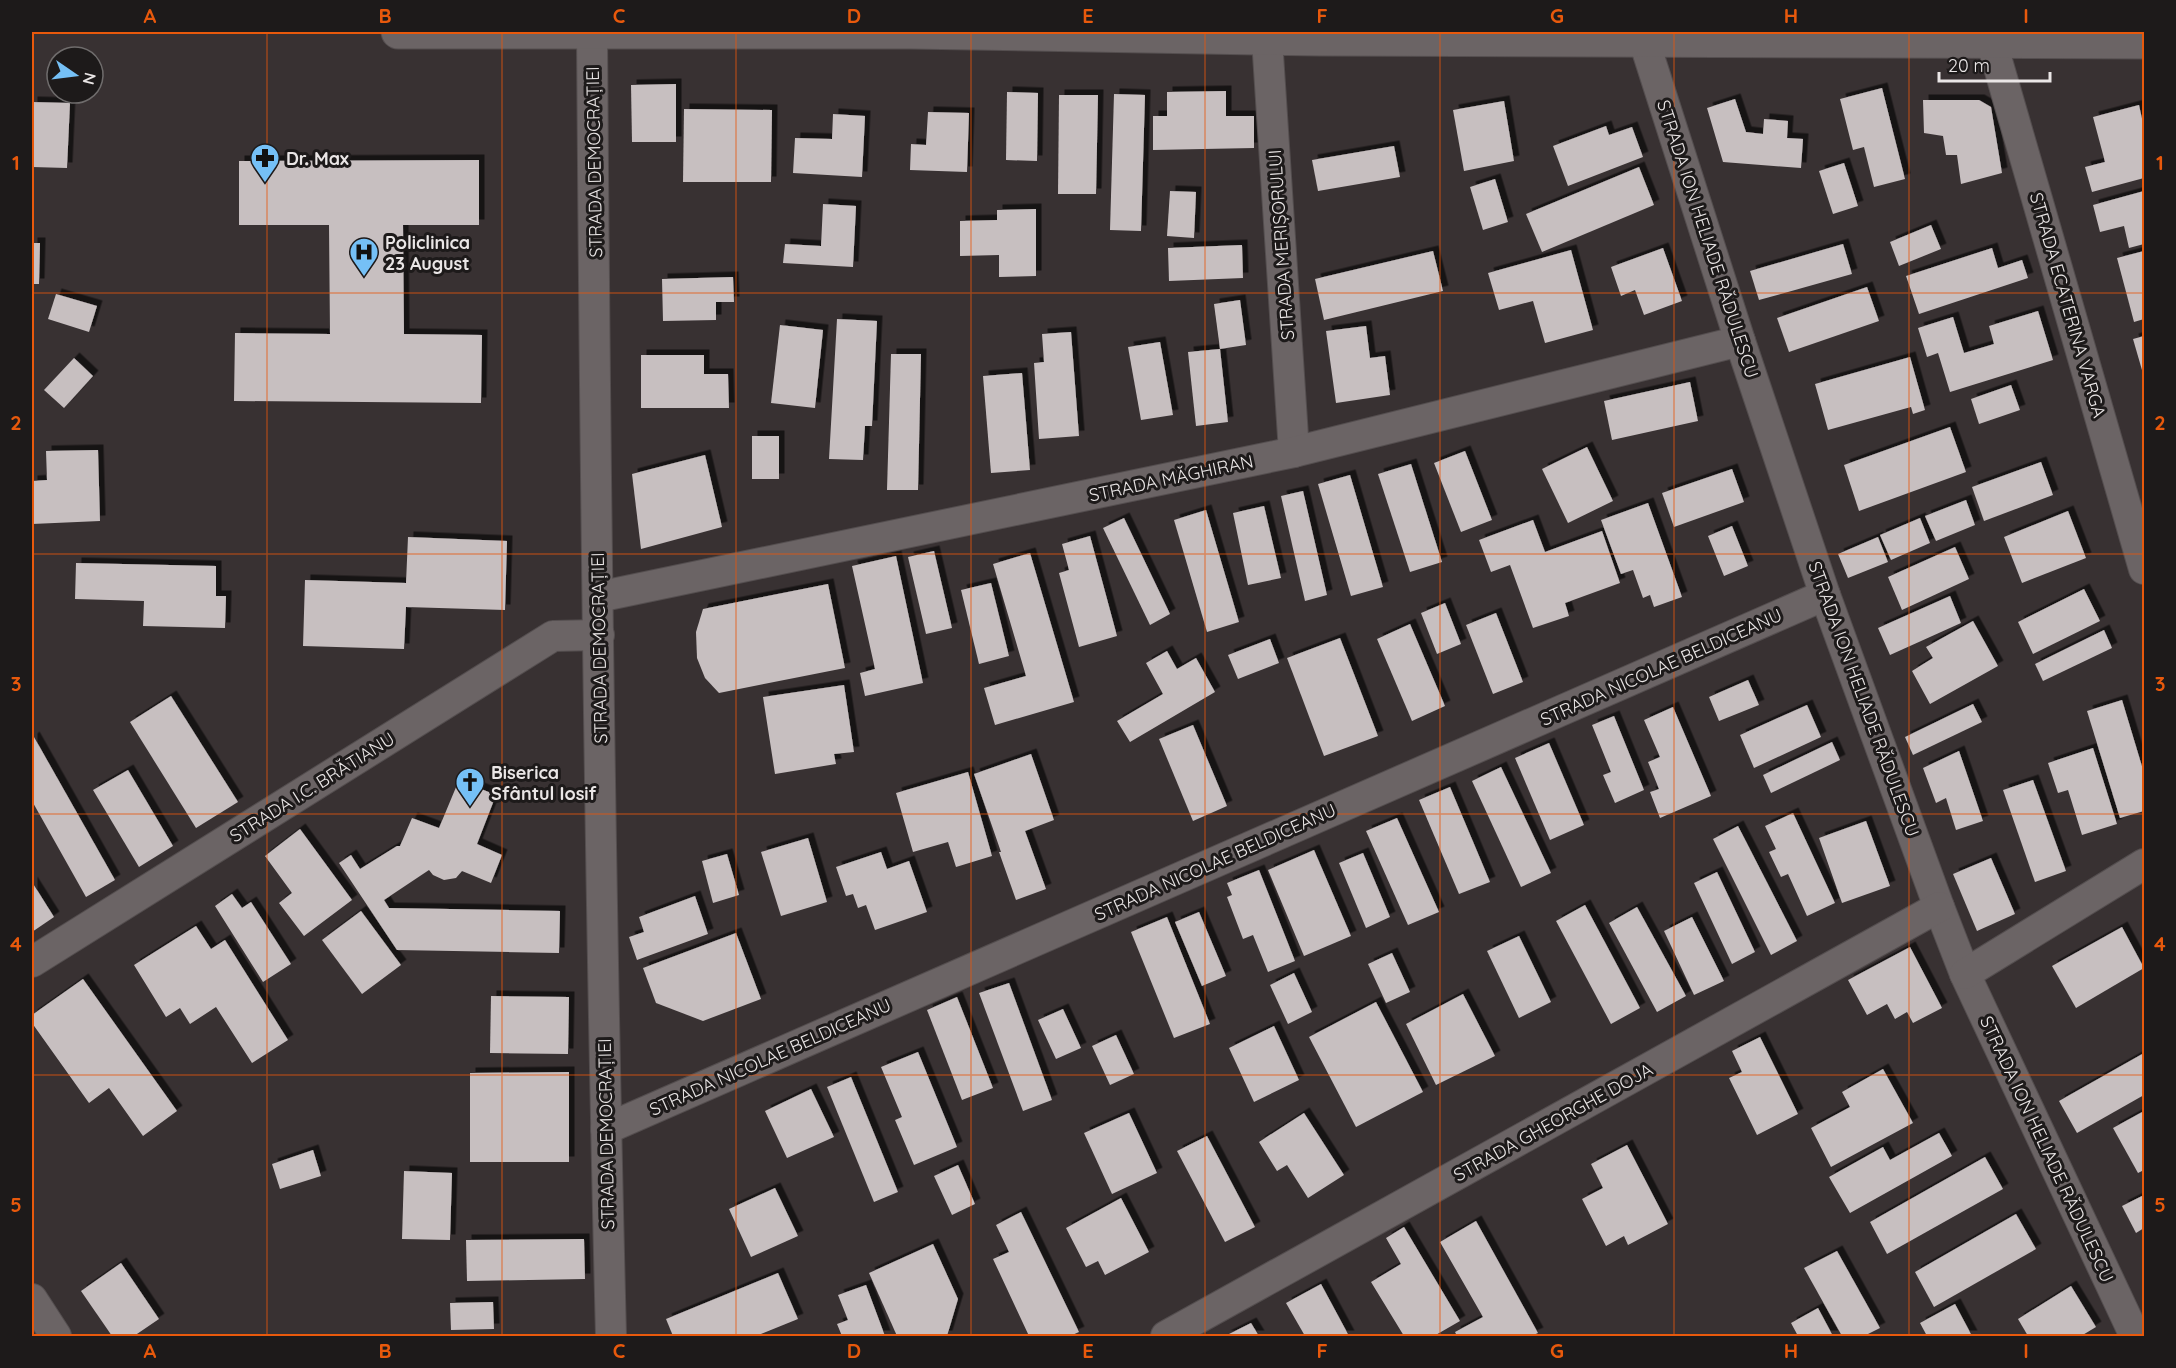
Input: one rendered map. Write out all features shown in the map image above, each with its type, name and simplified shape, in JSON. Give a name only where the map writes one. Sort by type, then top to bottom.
[{"type":"street","points":[[398,32],[910,32],[1267,39],[1320,35],[1644,41],[1938,36],[1990,40],[2145,42]]},
{"type":"street","name":"STRADA DEMOCRAȚIEI","points":[[592,32],[598,597],[611,1336]]},
{"type":"street","name":"STRADA MERIȘORULUI","points":[[1267,39],[1294,452]]},
{"type":"street","name":"STRADA ECATERINA VARGA","points":[[1990,40],[2145,569]]},
{"type":"street","name":"STRADA ION HELIADE RĂDULESCU","points":[[1644,41],[1740,341],[1825,595],[1939,907],[1965,974],[2135,1336]]},
{"type":"street","name":"STRADA MĂGHIRAN","points":[[598,597],[1294,452],[1740,341]]},
{"type":"street","name":"STRADA NICOLAE BELDICEANU","points":[[606,1129],[1825,595]]},
{"type":"street","name":"STRADA I.C. BRĂTIANU","points":[[32,962],[553,636],[599,635]]},
{"type":"street","points":[[1965,974],[2145,864]]},
{"type":"street","name":"STRADA GHEORGHE DOJA","points":[[1166,1336],[1939,907]]},
{"type":"street","points":[[32,1299],[56,1336]]},
{"type":"building","points":[[676,84],[676,142],[632,142],[631,85]]},
{"type":"building","points":[[1882,88],[1905,179],[1874,187],[1864,147],[1853,150],[1840,99]]},
{"type":"building","points":[[1226,91],[1226,116],[1254,116],[1254,148],[1153,150],[1153,116],[1167,116],[1167,92]]},
{"type":"building","points":[[1007,92],[1038,93],[1037,161],[1006,160]]},
{"type":"building","points":[[1114,94],[1145,95],[1141,231],[1110,230]]},
{"type":"building","points":[[1059,95],[1098,95],[1096,194],[1058,194]]},
{"type":"building","points":[[1735,99],[1746,132],[1763,134],[1764,119],[1788,121],[1787,138],[1803,139],[1801,168],[1723,162],[1707,108]]},
{"type":"building","points":[[1923,100],[1979,100],[1991,107],[2002,173],[1961,184],[1957,155],[1946,155],[1943,136],[1924,133]]},
{"type":"building","points":[[1504,101],[1514,161],[1464,171],[1453,110]]},
{"type":"building","points":[[32,102],[45,102],[45,105],[70,105],[67,168],[32,167]]},
{"type":"building","points":[[2139,105],[2144,128],[2144,178],[2092,192],[2085,167],[2105,162],[2093,117]]},
{"type":"building","points":[[684,109],[772,110],[771,182],[683,182]]},
{"type":"building","points":[[928,112],[969,113],[967,172],[910,170],[911,144],[926,145]]},
{"type":"building","points":[[833,114],[865,116],[862,177],[793,173],[795,138],[832,139]]},
{"type":"building","points":[[1606,126],[1609,135],[1632,127],[1643,157],[1568,186],[1553,146]]},
{"type":"building","points":[[1394,146],[1400,177],[1318,191],[1312,160]]},
{"type":"building","points":[[479,160],[479,225],[403,225],[404,334],[482,335],[481,403],[234,401],[235,333],[330,334],[329,225],[239,225],[239,161]]},
{"type":"building","points":[[1844,163],[1858,206],[1833,214],[1819,171]]},
{"type":"building","points":[[1639,167],[1654,205],[1542,252],[1526,214]]},
{"type":"building","points":[[1495,179],[1508,222],[1483,230],[1470,187]]},
{"type":"building","points":[[1170,191],[1196,192],[1194,238],[1167,236]]},
{"type":"building","points":[[2144,191],[2144,244],[2129,248],[2124,226],[2100,232],[2093,205]]},
{"type":"building","points":[[823,204],[856,206],[853,267],[783,263],[785,244],[821,246]]},
{"type":"building","points":[[1036,209],[1036,276],[999,277],[999,255],[960,256],[960,221],[997,220],[997,210]]},
{"type":"building","points":[[1931,225],[1941,249],[1899,266],[1890,242]]},
{"type":"building","points":[[32,243],[40,243],[39,284],[32,284]]},
{"type":"building","points":[[1843,244],[1852,274],[1759,300],[1750,271]]},
{"type":"building","points":[[1242,245],[1243,278],[1169,281],[1168,248]]},
{"type":"building","points":[[1663,248],[1682,301],[1644,315],[1635,290],[1621,296],[1611,267]]},
{"type":"building","points":[[1992,248],[1998,268],[2022,260],[2028,278],[1919,314],[1906,276]]},
{"type":"building","points":[[1571,250],[1593,330],[1545,343],[1533,301],[1499,310],[1488,273]]},
{"type":"building","points":[[1433,251],[1443,291],[1324,320],[1315,279]]},
{"type":"building","points":[[2144,251],[2144,319],[2134,322],[2117,258]]},
{"type":"building","points":[[733,277],[734,302],[716,302],[716,320],[663,321],[662,279]]},
{"type":"building","points":[[1867,287],[1879,321],[1789,352],[1777,318]]},
{"type":"building","points":[[56,294],[97,306],[89,332],[48,319]]},
{"type":"building","points":[[1240,300],[1246,345],[1220,349],[1214,304]]},
{"type":"building","points":[[2038,311],[2053,360],[1950,392],[1938,353],[1927,357],[1918,328],[1953,317],[1964,353],[1994,344],[1989,326]]},
{"type":"building","points":[[837,319],[877,321],[872,426],[865,426],[863,460],[829,459]]},
{"type":"building","points":[[780,325],[823,330],[815,408],[771,403]]},
{"type":"building","points":[[1366,326],[1370,358],[1385,356],[1390,395],[1336,403],[1326,331]]},
{"type":"building","points":[[1071,332],[1079,436],[1039,439],[1034,363],[1044,362],[1042,334]]},
{"type":"building","points":[[2144,336],[2144,377],[2133,339]]},
{"type":"building","points":[[1160,342],[1173,415],[1141,420],[1128,347]]},
{"type":"building","points":[[1220,349],[1228,422],[1196,426],[1188,352]]},
{"type":"building","points":[[891,354],[921,354],[918,490],[887,490]]},
{"type":"building","points":[[641,355],[704,355],[704,374],[728,374],[729,408],[641,408]]},
{"type":"building","points":[[1910,357],[1925,410],[1913,414],[1911,407],[1828,430],[1815,384]]},
{"type":"building","points":[[74,358],[93,376],[64,408],[44,390]]},
{"type":"building","points":[[1022,373],[1030,470],[991,473],[983,376]]},
{"type":"building","points":[[1690,382],[1698,421],[1612,440],[1604,401]]},
{"type":"building","points":[[2011,385],[2020,410],[1979,424],[1971,399]]},
{"type":"building","points":[[1950,427],[1966,472],[1859,511],[1844,465]]},
{"type":"building","points":[[752,436],[779,436],[779,479],[752,479]]},
{"type":"building","points":[[1587,447],[1613,501],[1568,523],[1542,469]]},
{"type":"building","points":[[98,450],[100,521],[32,524],[32,481],[47,480],[46,451]]},
{"type":"building","points":[[1465,451],[1492,520],[1461,532],[1434,463]]},
{"type":"building","points":[[705,455],[722,527],[641,549],[632,474]]},
{"type":"building","points":[[2041,462],[2053,495],[1984,521],[1972,487]]},
{"type":"building","points":[[1411,464],[1442,562],[1410,572],[1378,474]]},
{"type":"building","points":[[1732,469],[1744,502],[1674,527],[1662,493]]},
{"type":"building","points":[[1350,475],[1383,587],[1351,596],[1318,484]]},
{"type":"building","points":[[1303,491],[1327,595],[1305,601],[1281,496]]},
{"type":"building","points":[[1966,500],[1975,525],[1936,541],[1925,516]]},
{"type":"building","points":[[1648,503],[1682,597],[1654,607],[1650,595],[1643,598],[1633,570],[1621,574],[1601,520]]},
{"type":"building","points":[[1264,506],[1281,578],[1248,585],[1233,513]]},
{"type":"building","points":[[1206,510],[1239,622],[1207,632],[1174,520]]},
{"type":"building","points":[[2068,511],[2086,558],[2022,583],[2004,537]]},
{"type":"building","points":[[1124,518],[1170,614],[1150,625],[1103,528]]},
{"type":"building","points":[[1920,518],[1930,543],[1891,560],[1880,535]]},
{"type":"building","points":[[1533,520],[1545,552],[1602,531],[1620,583],[1565,603],[1569,616],[1533,628],[1510,565],[1491,572],[1479,540]]},
{"type":"building","points":[[1732,526],[1748,566],[1724,576],[1708,536]]},
{"type":"building","points":[[1090,536],[1117,636],[1079,647],[1059,573],[1069,570],[1062,544]]},
{"type":"building","points":[[408,537],[507,541],[505,610],[406,607],[404,649],[303,646],[305,580],[406,583]]},
{"type":"building","points":[[1878,537],[1888,562],[1848,578],[1838,554]]},
{"type":"building","points":[[1955,547],[1969,579],[1902,610],[1888,577]]},
{"type":"building","points":[[934,551],[952,628],[926,634],[908,557]]},
{"type":"building","points":[[1030,553],[1074,702],[995,725],[984,688],[1026,676],[993,564]]},
{"type":"building","points":[[896,556],[923,683],[865,696],[860,673],[875,669],[852,566]]},
{"type":"building","points":[[76,563],[216,566],[216,596],[226,596],[225,628],[143,626],[144,601],[75,599]]},
{"type":"building","points":[[991,583],[1009,656],[979,664],[961,590]]},
{"type":"building","points":[[828,584],[845,668],[719,693],[705,678],[697,658],[696,632],[703,609]]},
{"type":"building","points":[[2084,589],[2100,621],[2033,654],[2018,622]]},
{"type":"building","points":[[1950,596],[1961,623],[1890,655],[1878,628]]},
{"type":"building","points":[[1445,603],[1461,644],[1437,654],[1421,613]]},
{"type":"building","points":[[1496,613],[1523,682],[1493,694],[1466,625]]},
{"type":"building","points":[[1973,621],[1998,666],[1930,704],[1912,671],[1933,658],[1926,647]]},
{"type":"building","points":[[1410,624],[1445,706],[1412,721],[1377,639]]},
{"type":"building","points":[[2104,630],[2112,648],[2043,681],[2035,664]]},
{"type":"building","points":[[1340,638],[1378,736],[1324,756],[1287,658]]},
{"type":"building","points":[[1270,639],[1279,663],[1238,679],[1228,655]]},
{"type":"building","points":[[1167,651],[1177,669],[1196,658],[1215,692],[1130,742],[1117,721],[1163,694],[1146,663]]},
{"type":"building","points":[[1748,680],[1759,705],[1719,721],[1709,697]]},
{"type":"building","points":[[844,685],[854,752],[834,754],[836,764],[775,774],[763,697]]},
{"type":"building","points":[[171,696],[238,802],[196,828],[130,722]]},
{"type":"building","points":[[2122,700],[2144,773],[2144,811],[2120,818],[2087,711]]},
{"type":"building","points":[[1973,704],[1982,722],[1913,755],[1905,737]]},
{"type":"building","points":[[1807,705],[1821,737],[1754,768],[1740,735]]},
{"type":"building","points":[[1673,707],[1711,796],[1660,818],[1650,792],[1659,789],[1648,762],[1660,757],[1644,720]]},
{"type":"building","points":[[1614,716],[1644,790],[1615,803],[1603,775],[1611,772],[1592,725]]},
{"type":"building","points":[[1193,725],[1227,806],[1193,821],[1159,739]]},
{"type":"building","points":[[34,737],[115,880],[86,897],[32,801],[32,739]]},
{"type":"building","points":[[1832,742],[1840,760],[1771,793],[1763,775]]},
{"type":"building","points":[[1549,743],[1584,825],[1550,840],[1515,758]]},
{"type":"building","points":[[2093,748],[2117,824],[2082,835],[2068,790],[2058,793],[2048,763]]},
{"type":"building","points":[[1959,751],[1983,821],[1956,830],[1946,798],[1936,803],[1923,768]]},
{"type":"building","points":[[1031,754],[1054,820],[1025,831],[1046,889],[1016,900],[974,774]]},
{"type":"building","points":[[1501,767],[1551,873],[1521,887],[1472,781]]},
{"type":"building","points":[[128,770],[173,846],[139,867],[93,790]]},
{"type":"building","points":[[968,772],[992,856],[956,867],[948,842],[913,852],[896,793]]},
{"type":"building","points":[[459,780],[496,795],[477,844],[502,855],[491,883],[462,871],[456,878],[444,880],[433,875],[429,870],[384,900],[389,908],[560,911],[559,953],[397,950],[339,863],[351,855],[360,869],[400,846],[412,818],[439,828]]},
{"type":"building","points":[[2033,780],[2066,871],[2035,882],[2003,790]]},
{"type":"building","points":[[1450,787],[1490,882],[1459,894],[1419,800]]},
{"type":"building","points":[[1793,813],[1835,903],[1807,916],[1788,874],[1781,877],[1769,852],[1776,849],[1765,826]]},
{"type":"building","points":[[1397,818],[1439,912],[1408,925],[1366,831]]},
{"type":"building","points":[[1866,821],[1890,886],[1842,903],[1819,838]]},
{"type":"building","points":[[1738,826],[1797,941],[1771,955],[1713,839]]},
{"type":"building","points":[[300,829],[352,900],[304,936],[279,903],[292,893],[265,856]]},
{"type":"building","points":[[808,838],[827,902],[781,916],[761,852]]},
{"type":"building","points":[[1314,850],[1351,936],[1304,956],[1268,870]]},
{"type":"building","points":[[881,852],[887,869],[909,861],[927,912],[875,930],[866,905],[858,908],[853,894],[846,896],[836,867]]},
{"type":"building","points":[[1363,853],[1390,917],[1366,928],[1339,863]]},
{"type":"building","points":[[727,854],[739,895],[713,903],[702,861]]},
{"type":"building","points":[[1991,858],[2015,914],[1977,931],[1953,874]]},
{"type":"building","points":[[1259,870],[1295,961],[1268,972],[1253,935],[1243,939],[1227,897],[1232,895],[1227,883]]},
{"type":"building","points":[[1717,872],[1755,952],[1732,964],[1694,883]]},
{"type":"building","points":[[32,882],[54,917],[32,932]]},
{"type":"building","points":[[232,894],[242,908],[251,902],[291,964],[263,982],[215,906]]},
{"type":"building","points":[[695,896],[708,934],[637,960],[629,937],[644,932],[639,917]]},
{"type":"building","points":[[1585,905],[1640,1008],[1611,1024],[1556,921]]},
{"type":"building","points":[[1637,907],[1686,996],[1657,1012],[1609,923]]},
{"type":"building","points":[[361,911],[401,965],[362,994],[322,940]]},
{"type":"building","points":[[1199,912],[1226,976],[1202,986],[1175,922]]},
{"type":"building","points":[[1167,917],[1210,1024],[1174,1038],[1131,932]]},
{"type":"building","points":[[1692,917],[1724,981],[1694,995],[1664,931]]},
{"type":"building","points":[[196,926],[211,949],[225,940],[288,1040],[252,1063],[216,1007],[190,1024],[180,1008],[166,1017],[134,965]]},
{"type":"building","points":[[2122,927],[2144,968],[2076,1008],[2052,966]]},
{"type":"building","points":[[736,933],[761,999],[703,1021],[656,1003],[643,968]]},
{"type":"building","points":[[1519,936],[1551,1002],[1519,1018],[1487,951]]},
{"type":"building","points":[[1910,947],[1942,1008],[1913,1023],[1907,1012],[1895,1019],[1887,1004],[1867,1015],[1848,980]]},
{"type":"building","points":[[1392,953],[1410,992],[1386,1003],[1368,964]]},
{"type":"building","points":[[1294,973],[1312,1012],[1288,1024],[1270,985]]},
{"type":"building","points":[[83,979],[177,1111],[143,1136],[109,1088],[89,1103],[32,1023],[32,1015]]},
{"type":"building","points":[[1009,983],[1052,1100],[1023,1111],[979,993]]},
{"type":"building","points":[[1463,994],[1495,1056],[1436,1085],[1406,1024]]},
{"type":"building","points":[[491,996],[569,997],[568,1054],[490,1053]]},
{"type":"building","points":[[957,997],[993,1088],[962,1100],[927,1010]]},
{"type":"building","points":[[1376,1002],[1423,1092],[1356,1127],[1309,1037]]},
{"type":"building","points":[[1063,1009],[1081,1048],[1056,1059],[1038,1020]]},
{"type":"building","points":[[1274,1026],[1299,1080],[1254,1102],[1229,1048]]},
{"type":"building","points":[[1116,1035],[1134,1074],[1110,1085],[1092,1046]]},
{"type":"building","points":[[1760,1037],[1798,1114],[1757,1135],[1729,1078],[1742,1072],[1732,1051]]},
{"type":"building","points":[[918,1052],[957,1147],[914,1165],[895,1120],[902,1117],[881,1067]]},
{"type":"building","points":[[2144,1053],[2144,1095],[2077,1133],[2059,1101]]},
{"type":"building","points":[[1883,1069],[1913,1123],[1831,1167],[1811,1128],[1850,1107],[1842,1092]]},
{"type":"building","points":[[569,1072],[569,1162],[470,1162],[470,1073]]},
{"type":"building","points":[[851,1077],[898,1192],[874,1202],[827,1087]]},
{"type":"building","points":[[811,1089],[834,1137],[787,1158],[765,1111]]},
{"type":"building","points":[[2144,1111],[2144,1170],[2138,1173],[2113,1128]]},
{"type":"building","points":[[1129,1113],[1157,1173],[1112,1194],[1084,1133]]},
{"type":"building","points":[[1304,1113],[1344,1175],[1308,1198],[1287,1165],[1277,1171],[1259,1142]]},
{"type":"building","points":[[1939,1133],[1952,1156],[1850,1213],[1829,1177],[1883,1147],[1890,1160]]},
{"type":"building","points":[[1207,1136],[1255,1227],[1225,1242],[1177,1151]]},
{"type":"building","points":[[1627,1145],[1668,1224],[1628,1245],[1624,1236],[1606,1246],[1582,1199],[1603,1188],[1591,1164]]},
{"type":"building","points":[[313,1150],[321,1176],[280,1189],[272,1164]]},
{"type":"building","points":[[1985,1157],[2003,1189],[1887,1254],[1870,1222]]},
{"type":"building","points":[[958,1165],[975,1204],[952,1215],[934,1176]]},
{"type":"building","points":[[404,1171],[452,1173],[450,1240],[402,1239]]},
{"type":"building","points":[[775,1188],[798,1236],[751,1257],[729,1209]]},
{"type":"building","points":[[2144,1195],[2144,1228],[2136,1233],[2122,1206]]},
{"type":"building","points":[[1121,1198],[1149,1252],[1105,1275],[1098,1261],[1086,1267],[1066,1228]]},
{"type":"building","points":[[1021,1212],[1079,1332],[1070,1336],[1029,1336],[993,1259],[1009,1252],[996,1225]]},
{"type":"building","points":[[2016,1214],[2036,1249],[1934,1307],[1915,1272]]},
{"type":"building","points":[[1476,1221],[1538,1333],[1531,1336],[1457,1336],[1455,1332],[1483,1317],[1440,1242]]},
{"type":"building","points":[[1404,1227],[1460,1321],[1434,1336],[1404,1336],[1371,1282],[1401,1264],[1386,1238]]},
{"type":"building","points":[[584,1239],[585,1279],[467,1281],[466,1240]]},
{"type":"building","points":[[933,1244],[958,1299],[947,1336],[897,1336],[869,1273]]},
{"type":"building","points":[[1837,1251],[1880,1328],[1864,1336],[1842,1336],[1804,1268]]},
{"type":"building","points":[[121,1263],[159,1319],[134,1336],[112,1336],[81,1291]]},
{"type":"building","points":[[778,1273],[798,1319],[756,1336],[673,1336],[666,1319]]},
{"type":"building","points":[[1321,1284],[1349,1336],[1305,1336],[1286,1303]]},
{"type":"building","points":[[866,1285],[885,1336],[842,1336],[837,1324],[848,1320],[838,1295]]},
{"type":"building","points":[[2071,1286],[2096,1327],[2081,1336],[2028,1336],[2018,1319]]},
{"type":"building","points":[[493,1302],[494,1329],[451,1330],[450,1303]]},
{"type":"building","points":[[1955,1304],[1972,1336],[1927,1336],[1920,1323]]},
{"type":"building","points":[[1818,1308],[1833,1336],[1798,1336],[1791,1323]]},
{"type":"building","points":[[1251,1323],[1259,1336],[1225,1336]]},
{"type":"place","name":"Dr. Max","points":[[265,184]]},
{"type":"place","name":"Policlinica 23 August","points":[[364,278]]},
{"type":"place","name":"Biserica Sfântul Iosif","points":[[470,808]]}]
